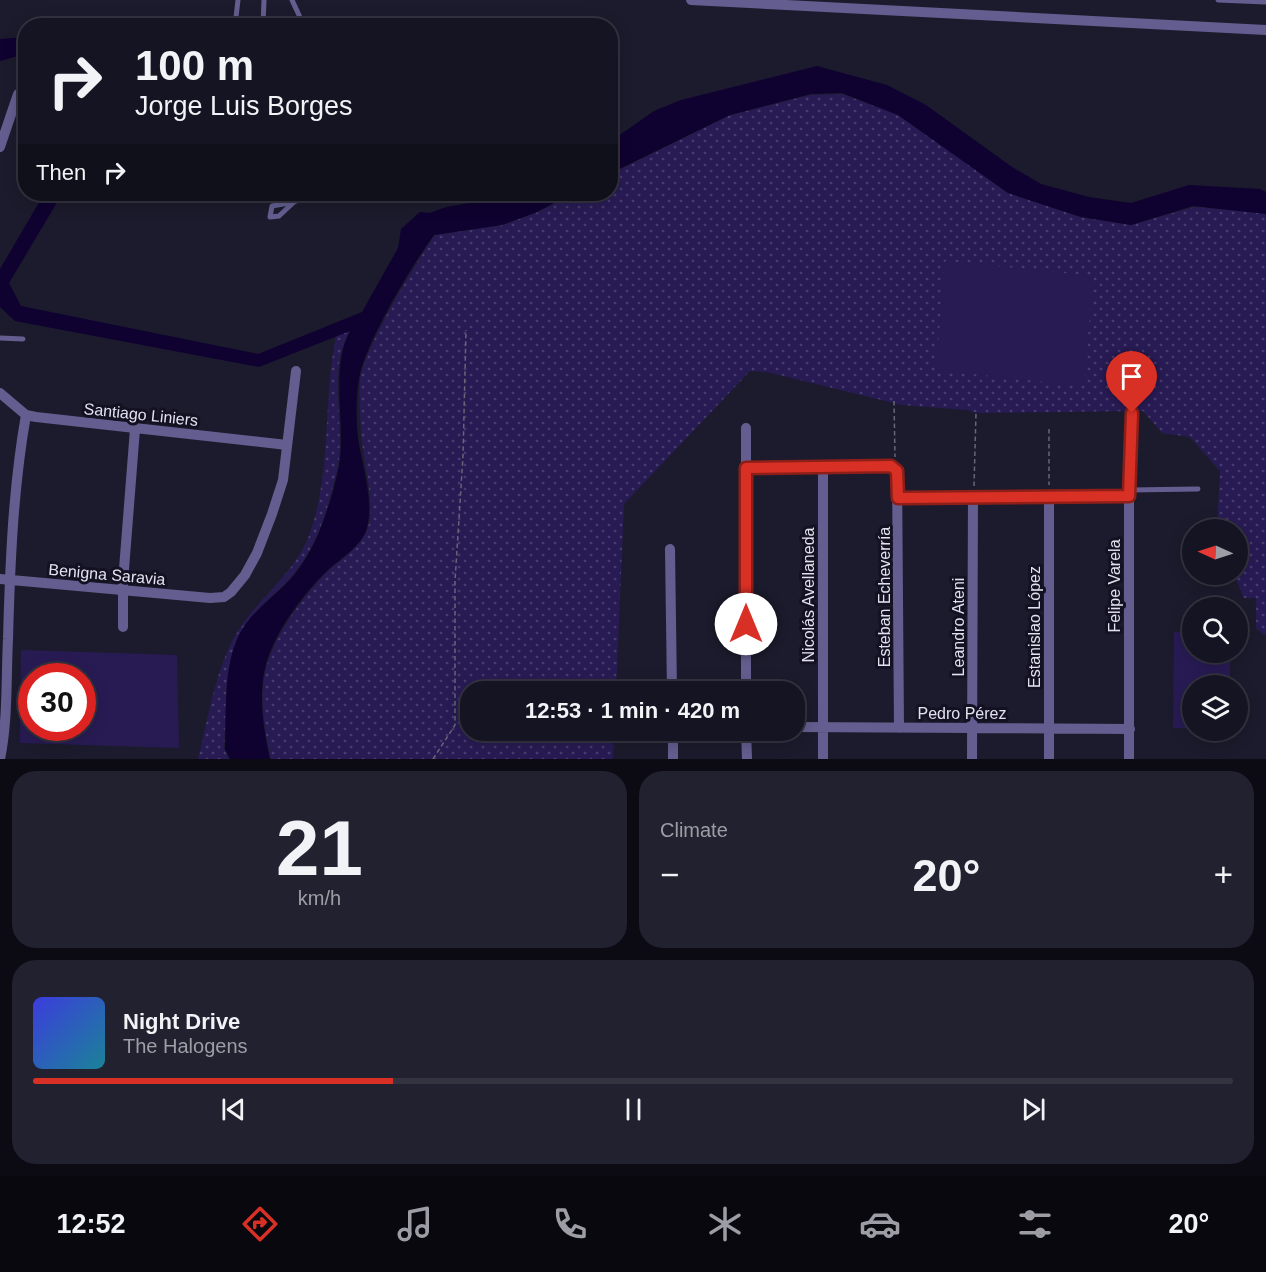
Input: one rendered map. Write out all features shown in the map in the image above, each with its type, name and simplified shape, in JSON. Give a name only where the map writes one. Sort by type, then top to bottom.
[{"type":"street","points":[[691,0],[1266,30]]},
{"type":"street","points":[[0,147],[18,94]]},
{"type":"street","points":[[287,445],[296,371]]},
{"type":"street","points":[[0,393],[26,415],[5,580],[5,724],[0,759]]},
{"type":"street","name":"Felipe Varela","points":[[1129,759],[1132,413]]},
{"type":"street","name":"Santiago Liniers","points":[[26,415],[287,445]]},
{"type":"street","points":[[746,428],[746,681]]},
{"type":"street","points":[[123,627],[135,429]]},
{"type":"street","name":"Benigna Saravia","points":[[5,580],[210,598],[224,597],[231,592],[257,553],[283,480],[287,445]]},
{"type":"street","name":"Nicolás Avellaneda","points":[[823,467],[824,759]]},
{"type":"street","points":[[746,468],[895,467]]},
{"type":"street","name":"Esteban Echeverría","points":[[895,467],[898,498],[899,728]]},
{"type":"street","points":[[898,498],[1130,493]]},
{"type":"street","name":"Estanislao López","points":[[1048,495],[1049,759]]},
{"type":"street","name":"Leandro Ateni","points":[[972,759],[973,496]]},
{"type":"street","points":[[670,549],[672,681]]},
{"type":"street","name":"Pedro Pérez","points":[[805,727],[1130,729]]},
{"type":"street","points":[[673,741],[673,759]]},
{"type":"street","points":[[746,741],[747,759]]},
{"type":"lane","points":[[236,18],[238,0]]},
{"type":"lane","points":[[263,18],[264,0]]},
{"type":"lane","points":[[292,0],[300,18]]},
{"type":"lane","points":[[1218,0],[1266,2]]},
{"type":"lane","points":[[0,338],[23,339]]},
{"type":"lane","points":[[1130,493],[1198,489]]},
{"type":"path","points":[[433,759],[455,725],[455,581],[463,456],[466,330]]},
{"type":"path","points":[[894,401],[895,467]]},
{"type":"path","points":[[973,496],[976,413]]},
{"type":"path","points":[[1048,429],[1048,495]]},
{"type":"shaded area","points":[[18,38],[18,56],[0,61],[0,39]]},
{"type":"shaded area","points":[[817,66],[887,85],[926,105],[1012,167],[1041,184],[1089,197],[1131,203],[1189,185],[1260,189],[1266,192],[1266,214],[1193,206],[1131,225],[1081,217],[1008,193],[898,115],[842,93],[811,94],[730,115],[618,170],[618,136],[654,111],[681,100]]},
{"type":"shaded area","points":[[842,94],[898,115],[1008,193],[1080,217],[1131,225],[1194,207],[1259,212],[1266,215],[1266,634],[1264,635],[1256,628],[1256,598],[1244,597],[1238,585],[1248,585],[1248,519],[1218,519],[1220,471],[1190,437],[1162,433],[1143,411],[976,413],[968,410],[902,405],[767,372],[750,371],[624,504],[616,681],[460,681],[460,741],[614,741],[613,759],[271,759],[263,705],[263,683],[269,660],[281,633],[305,597],[323,576],[359,544],[367,530],[370,519],[370,495],[361,431],[360,380],[363,366],[380,328],[435,235],[503,225],[538,212],[559,201],[618,201],[618,171],[730,115],[810,95]]},
{"type":"shaded area","points":[[40,201],[58,201],[9,283],[21,306],[258,354],[362,312],[398,248],[401,229],[420,212],[430,213],[446,207],[482,201],[558,201],[537,212],[502,225],[434,235],[390,305],[370,346],[358,386],[357,431],[367,483],[369,517],[367,528],[356,546],[328,570],[298,604],[273,645],[264,673],[262,694],[264,727],[270,759],[230,759],[225,749],[229,671],[236,641],[243,628],[294,575],[310,552],[326,515],[340,459],[340,365],[350,331],[259,367],[15,321],[0,307],[0,269]]},
{"type":"shaded area","points":[[945,261],[1094,276],[1083,386],[936,370]]},
{"type":"shaded area","points":[[350,331],[339,364],[339,458],[325,515],[315,540],[301,564],[287,582],[254,614],[236,641],[227,687],[224,749],[229,759],[198,759],[214,690],[233,640],[251,613],[290,569],[311,530],[322,482],[336,336]]},
{"type":"shaded area","points":[[1174,632],[1182,632],[1182,663],[1230,663],[1230,675],[1182,675],[1182,728],[1173,728]]},
{"type":"shaded area","points":[[21,650],[177,655],[179,748],[20,743],[20,741],[96,741],[96,663],[21,663]]},
{"type":"route","points":[[746,624],[746,468],[891,466],[897,471],[898,498],[1129,496],[1132,413]]}]
